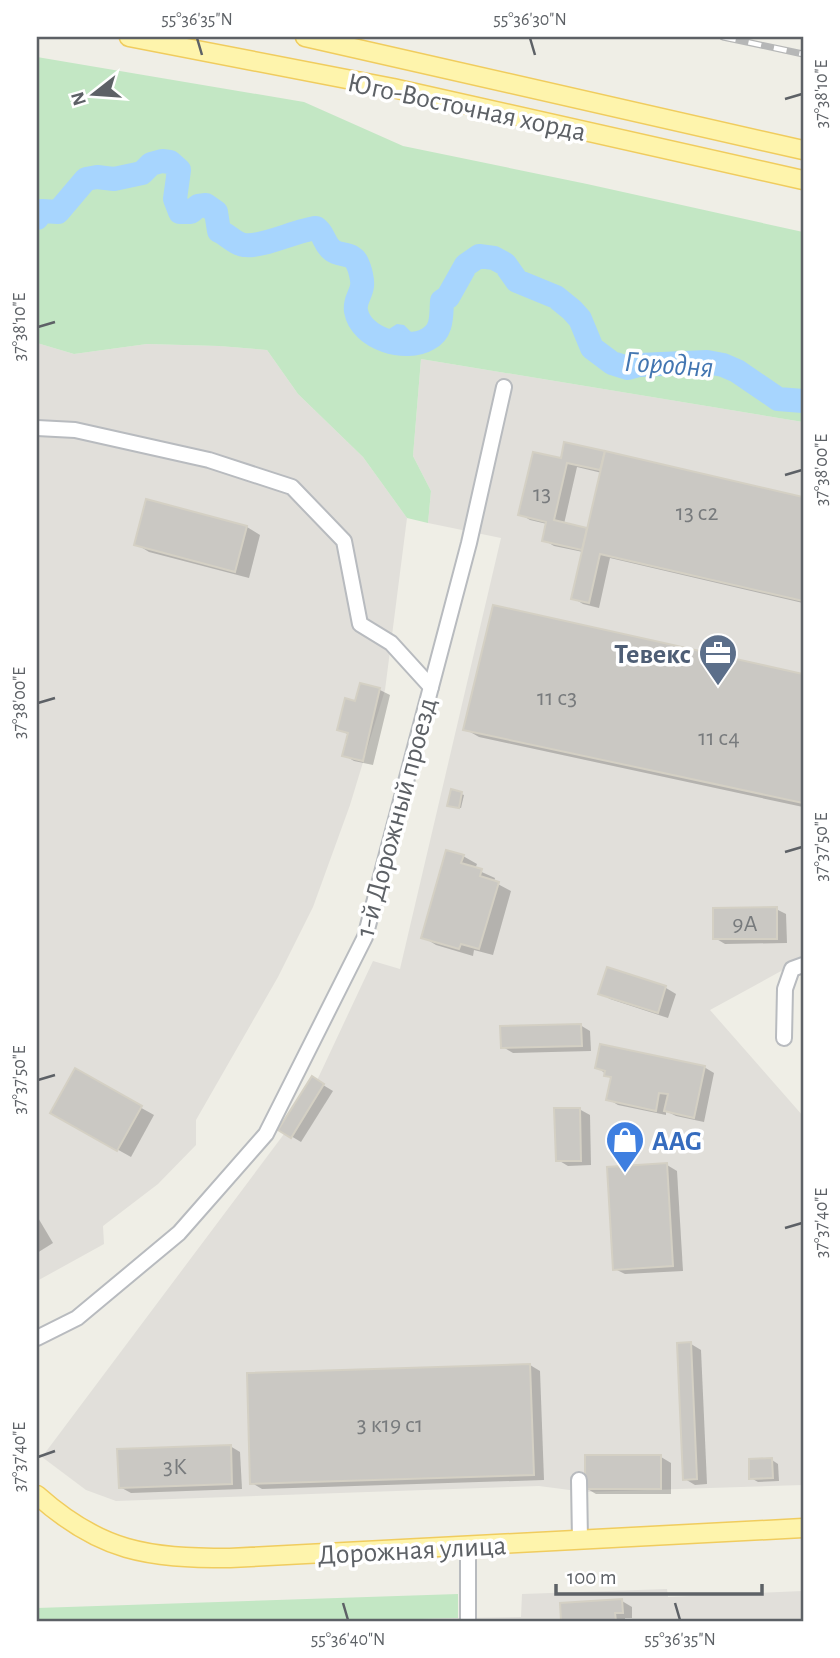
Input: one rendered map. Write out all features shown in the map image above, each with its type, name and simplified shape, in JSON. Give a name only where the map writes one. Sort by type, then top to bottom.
[{"type":"main road","name":"Юго-Восточная хорда","points":[[130,37],[393,88],[803,180]]},
{"type":"main road","name":"Юго-Восточная хорда","points":[[305,37],[803,150]]},
{"type":"main road","name":"Дорожная улица","points":[[37,1495],[62,1518],[94,1535],[131,1551],[175,1558],[230,1558],[803,1528]]},
{"type":"street","name":"1-й Дорожный проезд","points":[[37,1338],[77,1318],[178,1233],[266,1134],[365,937],[469,543],[504,387]]},
{"type":"street","points":[[37,428],[75,430],[209,460],[292,487],[344,541],[360,624],[391,643],[431,687]]},
{"type":"street","points":[[784,1038],[785,989],[792,969],[803,965]]},
{"type":"street","points":[[579,1480],[580,1540]]},
{"type":"street","points":[[468,1546],[468,1621]]},
{"type":"shaded area","points":[[37,343],[74,354],[147,344],[267,350],[298,394],[363,457],[407,518],[385,690],[350,805],[313,907],[278,977],[196,1120],[196,1145],[158,1184],[103,1226],[104,1244],[37,1281]]},
{"type":"shaded area","points":[[421,359],[803,422],[803,959],[710,1010],[803,1116],[803,1485],[585,1492],[539,1486],[116,1501],[86,1490],[42,1457],[305,1106],[373,961],[400,969],[501,538],[428,523],[431,491],[413,456]]},
{"type":"shaded area","points":[[667,1589],[668,1597],[803,1591],[803,1621],[283,1621],[521,1617],[522,1594]]},
{"type":"green space","points":[[37,57],[304,102],[403,146],[803,232],[803,422],[421,359],[413,456],[431,491],[428,523],[407,518],[363,457],[298,394],[267,350],[147,344],[74,354],[37,343]]},
{"type":"green space","points":[[458,1594],[458,1618],[346,1621],[37,1621],[37,1608]]},
{"type":"water","points":[[397,324],[404,325],[416,337],[410,351],[394,353],[381,345],[381,334]]},
{"type":"building","points":[[564,442],[605,451],[600,470],[567,463],[554,520],[587,528],[582,550],[542,541],[546,522],[518,515],[533,452],[561,458]]},
{"type":"building","points":[[605,451],[803,497],[803,601],[600,554],[589,603],[571,599]]},
{"type":"building","points":[[146,499],[247,526],[235,572],[134,545]]},
{"type":"building","points":[[493,605],[803,674],[803,803],[463,730]]},
{"type":"building","points":[[360,683],[380,688],[363,761],[342,756],[348,733],[337,730],[345,698],[355,701]]},
{"type":"building","points":[[451,789],[462,792],[459,808],[447,806]]},
{"type":"building","points":[[446,850],[464,855],[461,863],[482,869],[480,876],[499,882],[479,949],[461,944],[459,949],[421,938]]},
{"type":"building","points":[[777,907],[777,939],[713,939],[713,908]]},
{"type":"building","points":[[607,967],[666,986],[658,1013],[598,994]]},
{"type":"building","points":[[581,1024],[582,1046],[501,1048],[500,1026]]},
{"type":"building","points":[[600,1044],[705,1066],[694,1118],[664,1111],[668,1094],[659,1093],[656,1111],[606,1100],[611,1077],[604,1076],[605,1071],[595,1068]]},
{"type":"building","points":[[75,1068],[142,1106],[117,1151],[50,1113]]},
{"type":"building","points":[[312,1076],[324,1084],[291,1138],[278,1130]]},
{"type":"building","points":[[554,1108],[580,1108],[581,1161],[556,1161]]},
{"type":"building","points":[[667,1163],[673,1266],[613,1270],[607,1167]]},
{"type":"building","points":[[691,1342],[697,1479],[683,1480],[677,1343]]},
{"type":"building","points":[[530,1364],[534,1475],[250,1484],[247,1373]]},
{"type":"building","points":[[231,1445],[232,1484],[119,1488],[117,1449]]},
{"type":"building","points":[[585,1455],[661,1455],[661,1489],[585,1489]]},
{"type":"building","points":[[772,1458],[773,1478],[749,1479],[749,1459]]},
{"type":"building","points":[[622,1599],[623,1613],[615,1613],[616,1621],[561,1621],[560,1603]]},
{"type":"waterway","name":"Городня","points":[[37,218],[42,211],[58,212],[86,179],[114,179],[142,173],[151,164],[170,162],[179,170],[175,199],[180,212],[191,212],[198,206],[206,205],[216,212],[219,231],[237,243],[260,244],[316,228],[332,250],[353,258],[359,267],[362,281],[356,311],[366,329],[375,336],[408,344],[419,343],[433,336],[440,323],[442,301],[448,297],[466,265],[479,256],[494,258],[505,264],[517,281],[556,297],[572,310],[580,319],[592,348],[612,363],[628,368],[639,365],[707,362],[723,365],[737,371],[778,399],[803,401]]},
{"type":"railway","points":[[723,37],[803,54]]},
{"type":"place","name":"Тевекс","points":[[718,687]]},
{"type":"place","name":"AAG","points":[[625,1174]]}]
